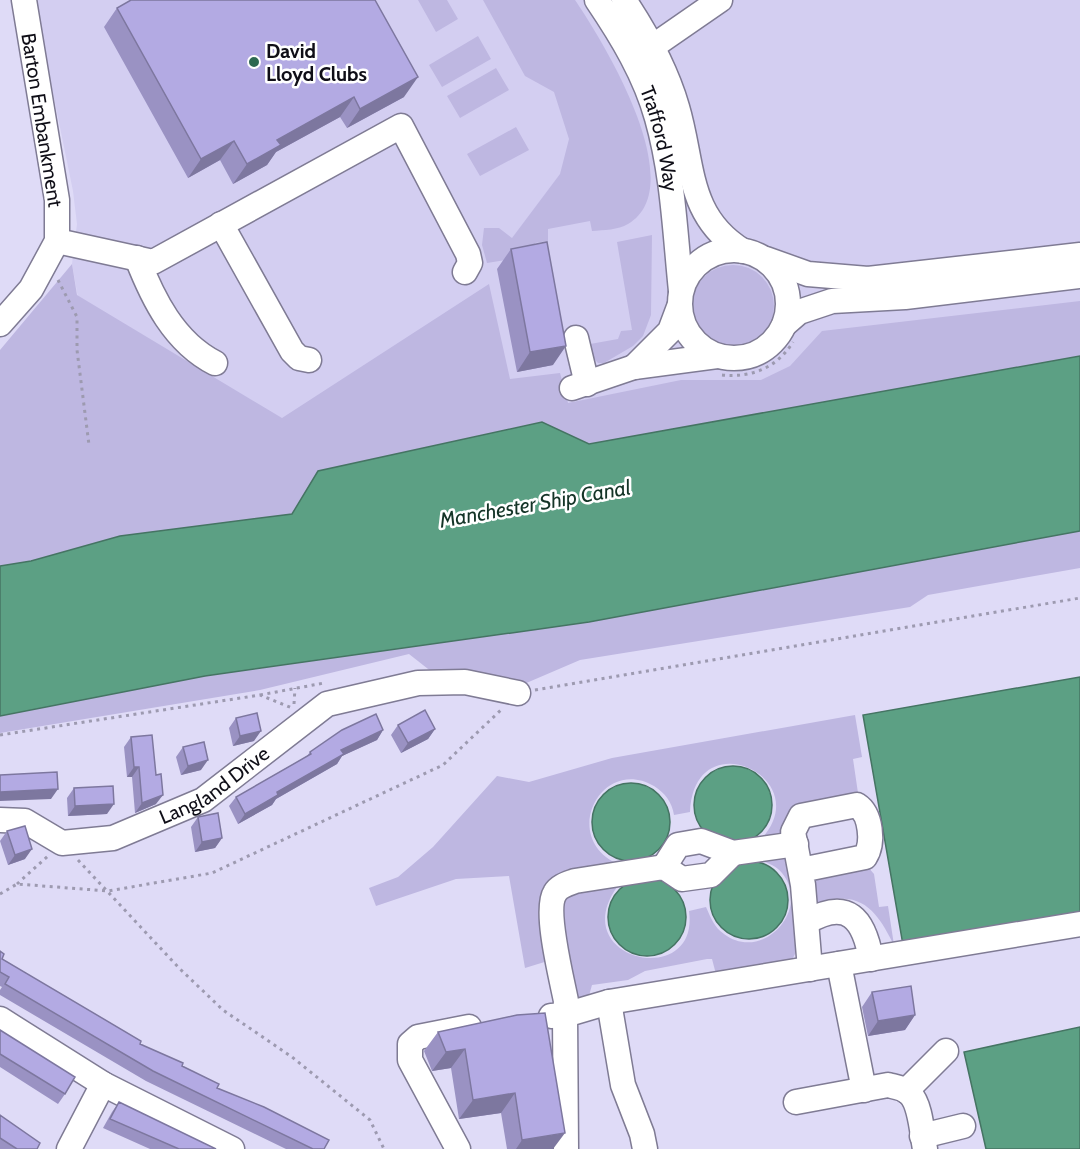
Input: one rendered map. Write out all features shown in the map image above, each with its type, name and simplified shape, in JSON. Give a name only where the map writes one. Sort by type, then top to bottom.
[{"type":"street","name":"Barton Embankment","points":[[24,0],[57,200],[53,250]]},
{"type":"street","name":"Trafford Way","points":[[597,0],[621,35],[640,71],[657,118],[669,171],[680,299]]},
{"type":"street","name":"Trafford Way","points":[[624,0],[651,47],[677,106],[702,206],[710,223],[724,239],[751,253]]},
{"type":"street","points":[[651,47],[720,0]]},
{"type":"street","points":[[0,324],[32,289],[53,250],[137,258],[153,262],[401,126],[468,254],[470,263],[465,272]]},
{"type":"street","points":[[221,224],[292,351],[299,358],[309,360]]},
{"type":"street","points":[[634,367],[670,331],[687,276],[698,263],[727,250],[751,253],[808,274],[868,279],[1080,255]]},
{"type":"street","points":[[751,253],[772,265],[782,278],[787,293],[789,333]]},
{"type":"street","points":[[137,258],[148,286],[180,338],[200,355],[215,363]]},
{"type":"street","points":[[576,338],[579,386],[634,367],[716,365],[733,359],[750,357],[789,333],[799,312],[832,301],[905,297],[1080,276]]},
{"type":"street","points":[[680,299],[682,323],[690,338],[716,365]]},
{"type":"street","name":"Langland Drive","points":[[62,843],[113,838],[203,800],[327,704],[418,683],[465,682],[518,693]]},
{"type":"street","points":[[801,870],[865,857],[871,845],[866,814],[857,805],[801,816],[793,832],[801,870],[810,969]]},
{"type":"street","points":[[0,820],[25,821],[62,843]]},
{"type":"street","points":[[664,867],[678,845],[701,841],[734,853],[796,844]]},
{"type":"street","points":[[566,1149],[566,1001],[551,909],[555,892],[575,881],[664,867],[682,879],[711,875],[734,853]]},
{"type":"street","points":[[807,922],[828,911],[852,916],[861,923],[868,939],[871,959]]},
{"type":"street","points":[[532,1017],[565,1015],[609,1002],[1080,924]]},
{"type":"street","points":[[839,964],[864,1090]]},
{"type":"street","points":[[609,1002],[623,1085],[642,1134],[645,1149]]},
{"type":"street","points":[[0,1019],[103,1084],[232,1149]]},
{"type":"street","points":[[463,1147],[410,1060],[410,1044],[418,1037],[489,1022]]},
{"type":"street","points":[[906,1091],[946,1051]]},
{"type":"street","points":[[69,1149],[103,1084]]},
{"type":"street","points":[[796,1102],[888,1085],[911,1094],[923,1142],[963,1126]]},
{"type":"path","points":[[53,250],[77,317],[77,350],[89,445]]},
{"type":"path","points":[[716,365],[743,376],[763,370],[778,360],[789,333]]},
{"type":"path","points":[[17,884],[108,891],[212,873],[443,765],[518,693],[1080,598]]},
{"type":"path","points":[[0,735],[260,695],[294,708],[295,688]]},
{"type":"path","points":[[0,894],[17,884],[62,843],[178,968],[223,1010],[292,1057],[370,1120],[384,1149]]},
{"type":"shaded area","points":[[34,0],[1080,0],[1080,356],[589,444],[120,536],[72,264],[77,224],[73,191]]},
{"type":"shaded area","points":[[418,0],[447,0],[458,19],[436,32]]},
{"type":"shaded area","points":[[483,0],[575,0],[588,20],[621,79],[636,113],[647,147],[651,179],[645,205],[628,224],[615,229],[592,231],[590,221],[548,229],[548,241],[535,243],[537,255],[487,263],[482,245],[484,228],[499,228],[512,238],[560,174],[569,139],[554,92],[525,76]]},
{"type":"shaded area","points":[[478,36],[491,59],[442,87],[429,65]]},
{"type":"shaded area","points":[[496,68],[509,90],[460,118],[447,96]]},
{"type":"shaded area","points":[[516,127],[529,150],[480,176],[467,154]]},
{"type":"shaded area","points":[[652,235],[651,315],[643,336],[633,346],[604,363],[598,363],[589,353],[590,344],[618,339],[621,331],[632,330],[617,242]]},
{"type":"shaded area","points":[[72,264],[77,295],[282,418],[489,284],[510,379],[560,373],[568,403],[681,380],[761,380],[790,366],[822,331],[1080,301],[1080,356],[589,444],[541,422],[318,471],[293,514],[120,536],[31,561],[0,566],[0,350]]},
{"type":"shaded area","points":[[733,265],[749,268],[762,277],[771,290],[774,306],[771,322],[762,335],[749,344],[733,347],[717,344],[704,335],[695,322],[692,306],[695,290],[704,277],[717,268]]},
{"type":"shaded area","points":[[1080,531],[1080,568],[928,595],[910,607],[580,660],[517,687],[437,676],[409,654],[260,690],[0,733],[0,716],[205,676],[589,622]]},
{"type":"shaded area","points":[[855,715],[862,757],[853,759],[858,793],[782,838],[762,838],[775,816],[775,795],[764,779],[748,768],[729,764],[711,769],[696,784],[690,812],[674,815],[672,806],[661,792],[654,786],[635,779],[618,782],[604,791],[594,804],[590,820],[592,837],[601,853],[620,865],[563,876],[551,960],[525,968],[509,876],[456,879],[376,906],[369,888],[398,877],[433,847],[497,776],[529,782],[612,758]]},
{"type":"shaded area","points":[[789,857],[799,946],[789,966],[717,978],[712,959],[707,959],[645,971],[628,980],[592,985],[588,999],[581,1000],[573,990],[558,908],[566,892],[617,887],[606,913],[608,933],[620,948],[638,956],[657,958],[675,951],[687,936],[689,911],[706,907],[715,925],[724,934],[739,941],[753,942],[767,937],[787,916],[791,902],[790,887],[776,867],[754,858]]},
{"type":"shaded area","points":[[867,866],[874,874],[879,907],[888,906],[894,945],[885,928],[866,906],[849,899],[814,903],[812,877]]},
{"type":"water","name":"Manchester Ship Canal","points":[[1080,356],[1080,531],[589,622],[205,676],[0,716],[0,566],[31,561],[120,536],[292,514],[318,471],[542,422],[589,444]]},
{"type":"water","points":[[1080,677],[1080,915],[903,945],[863,715]]},
{"type":"water","points":[[733,766],[748,769],[761,777],[769,790],[772,805],[769,820],[761,833],[748,841],[733,844],[718,841],[705,833],[697,820],[694,805],[697,790],[705,777],[718,769]]},
{"type":"water","points":[[631,783],[646,786],[659,794],[667,807],[670,822],[667,837],[659,850],[646,858],[631,861],[616,858],[603,850],[595,837],[592,822],[595,807],[603,794],[616,786]]},
{"type":"water","points":[[749,861],[764,864],[781,878],[788,900],[785,915],[771,932],[749,939],[734,936],[717,922],[710,900],[713,885],[727,868]]},
{"type":"water","points":[[647,878],[662,881],[675,889],[683,902],[686,917],[683,932],[675,945],[662,953],[647,956],[632,953],[619,945],[611,932],[608,917],[611,902],[619,889],[632,881]]},
{"type":"water","points":[[1080,1027],[1080,1149],[986,1149],[964,1052]]},
{"type":"building","name":"David Lloyd Clubs","points":[[131,0],[375,0],[418,77],[360,109],[354,97],[277,140],[281,145],[247,164],[234,141],[201,159],[117,8]]},
{"type":"building","points":[[547,242],[566,346],[530,352],[511,249]]},
{"type":"building","points":[[425,710],[435,729],[408,743],[398,725]]},
{"type":"building","points":[[257,713],[261,731],[240,736],[236,718]]},
{"type":"building","points":[[376,714],[383,730],[341,750],[344,754],[277,792],[278,795],[245,814],[236,797],[311,754],[310,752],[342,730]]},
{"type":"building","points":[[152,735],[156,775],[161,774],[163,795],[142,803],[139,767],[134,767],[131,737]]},
{"type":"building","points":[[204,742],[208,760],[188,766],[183,747]]},
{"type":"building","points":[[57,772],[58,789],[0,792],[0,775]]},
{"type":"building","points":[[113,786],[114,804],[75,806],[74,788]]},
{"type":"building","points":[[218,813],[222,838],[202,842],[198,817]]},
{"type":"building","points":[[25,826],[32,849],[15,855],[7,831]]},
{"type":"building","points":[[0,951],[4,954],[2,959],[141,1041],[140,1044],[183,1063],[182,1066],[219,1084],[217,1088],[264,1107],[329,1140],[324,1149],[313,1149],[153,1071],[5,984],[9,977],[0,972]]},
{"type":"building","points":[[911,986],[915,1015],[878,1021],[872,992]]},
{"type":"building","points":[[545,1013],[565,1133],[522,1140],[515,1093],[473,1100],[465,1049],[446,1052],[438,1032],[517,1015]]},
{"type":"building","points":[[0,1030],[75,1077],[65,1094],[0,1054]]},
{"type":"building","points":[[119,1102],[216,1149],[179,1149],[110,1119]]},
{"type":"building","points":[[0,1115],[40,1143],[37,1149],[17,1149],[0,1138]]},
{"type":"place","name":"David Lloyd Clubs","points":[[254,62]]}]
